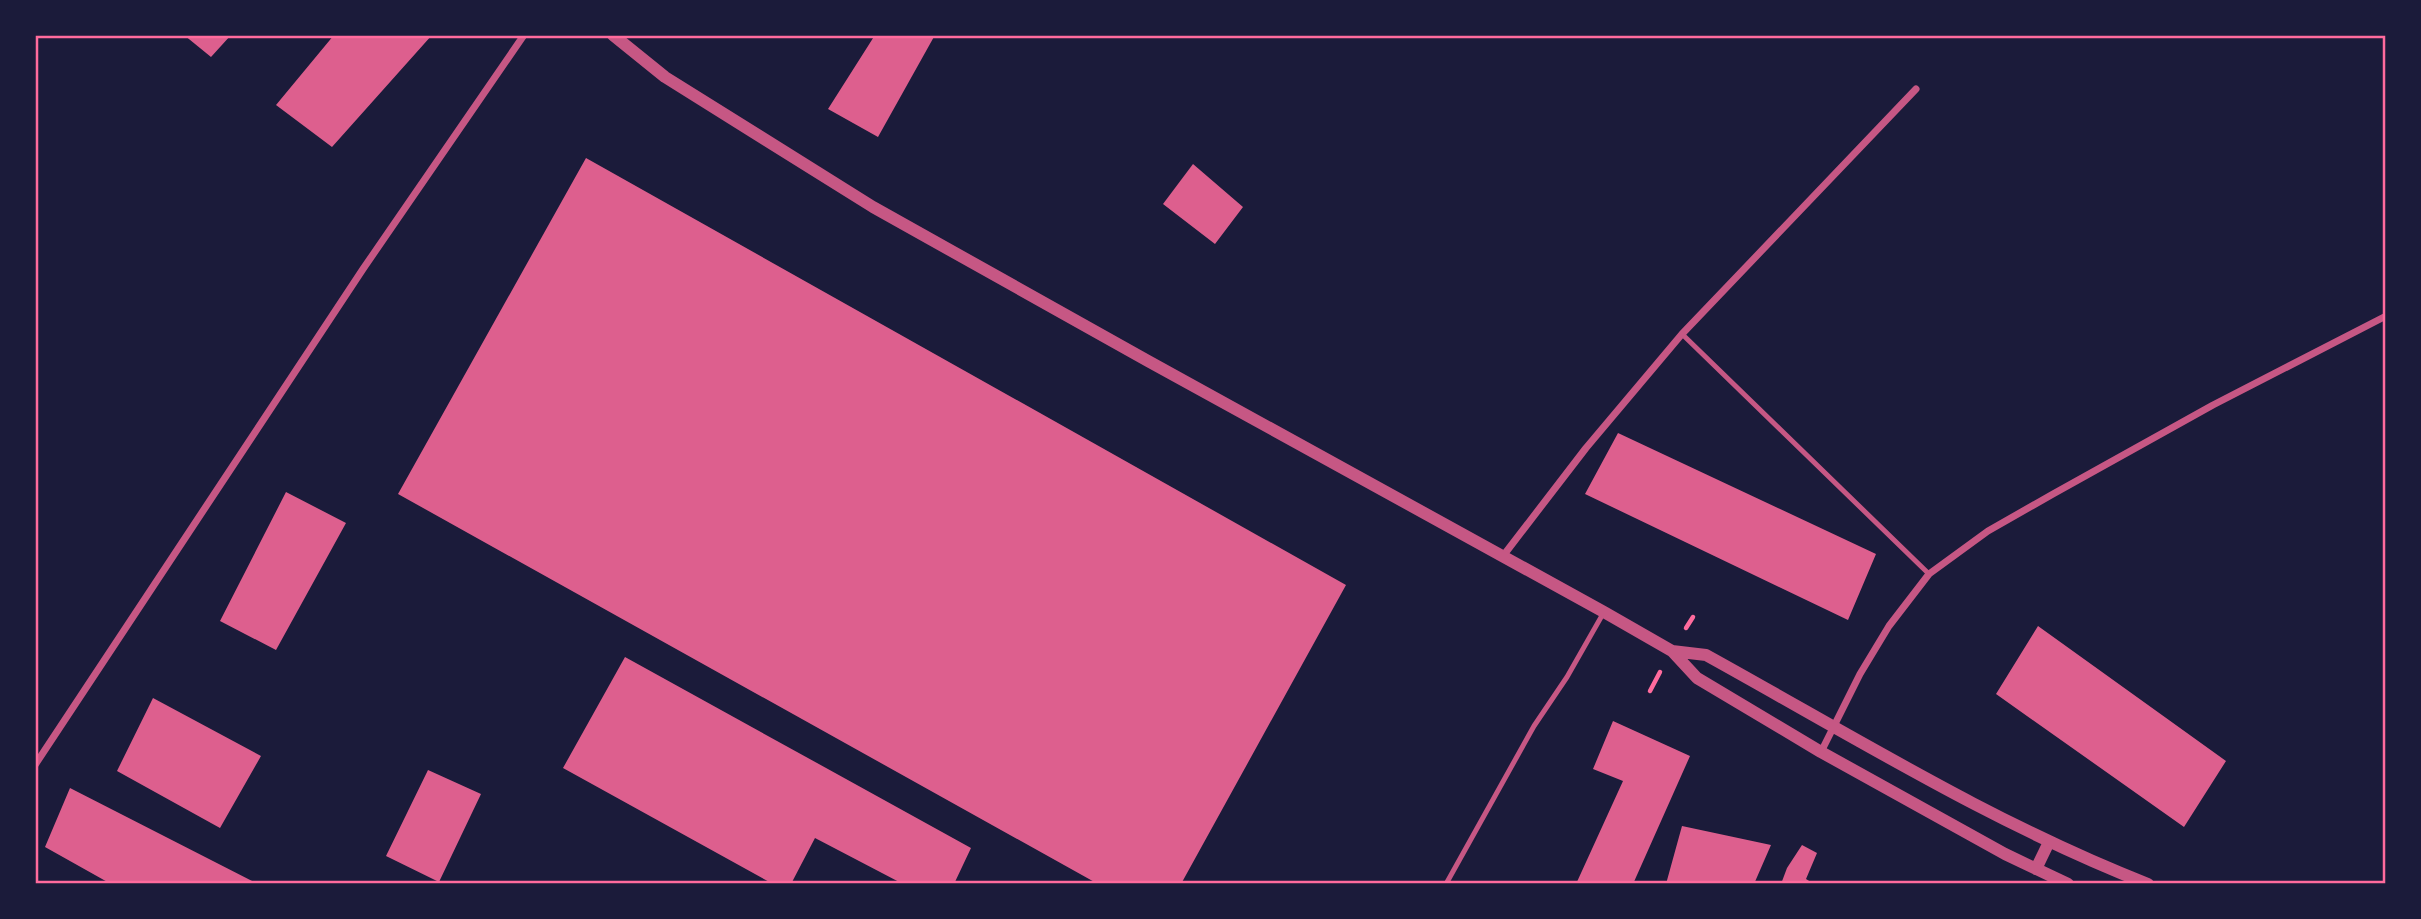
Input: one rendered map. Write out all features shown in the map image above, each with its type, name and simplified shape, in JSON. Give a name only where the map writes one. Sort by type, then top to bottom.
[{"type":"street","points":[[35,765],[363,269],[524,35]]},
{"type":"street","points":[[613,35],[665,77],[873,207],[1604,612],[1672,651],[1697,678],[1821,752],[2005,854],[2068,884]]},
{"type":"street","points":[[1503,555],[1586,448],[1682,334],[1916,89]]},
{"type":"street","points":[[1821,752],[1860,674],[1928,574],[1988,531],[2053,494],[2213,405],[2386,316]]},
{"type":"street","points":[[1672,651],[1706,655],[2049,842],[2147,884]]},
{"type":"street","points":[[2036,869],[2049,842]]},
{"type":"lane","points":[[1682,334],[1928,574]]},
{"type":"lane","points":[[1446,884],[1534,726],[1567,677],[1604,612]]},
{"type":"building","points":[[184,35],[231,35],[211,57]]},
{"type":"building","points":[[334,35],[432,35],[332,147],[276,105]]},
{"type":"building","points":[[875,35],[935,35],[878,137],[828,109]]},
{"type":"building","points":[[586,158],[1346,585],[1181,884],[1098,884],[398,494]]},
{"type":"building","points":[[1193,164],[1243,207],[1215,244],[1163,204]]},
{"type":"building","points":[[1618,433],[1876,554],[1848,620],[1585,494]]},
{"type":"building","points":[[286,492],[346,523],[276,650],[220,621]]},
{"type":"building","points":[[2038,626],[2226,761],[2184,827],[1996,694]]},
{"type":"building","points":[[625,657],[971,848],[954,884],[903,884],[815,838],[791,884],[773,884],[563,768]]},
{"type":"building","points":[[153,698],[261,756],[220,828],[117,771]]},
{"type":"building","points":[[1613,721],[1690,756],[1633,884],[1576,884],[1623,781],[1593,769]]},
{"type":"building","points":[[428,770],[481,794],[439,882],[386,856]]},
{"type":"building","points":[[70,788],[258,884],[111,884],[45,847]]},
{"type":"building","points":[[1682,826],[1771,845],[1754,884],[1666,884]]},
{"type":"building","points":[[1802,845],[1817,853],[1806,879],[1814,884],[1781,884],[1787,868]]}]
